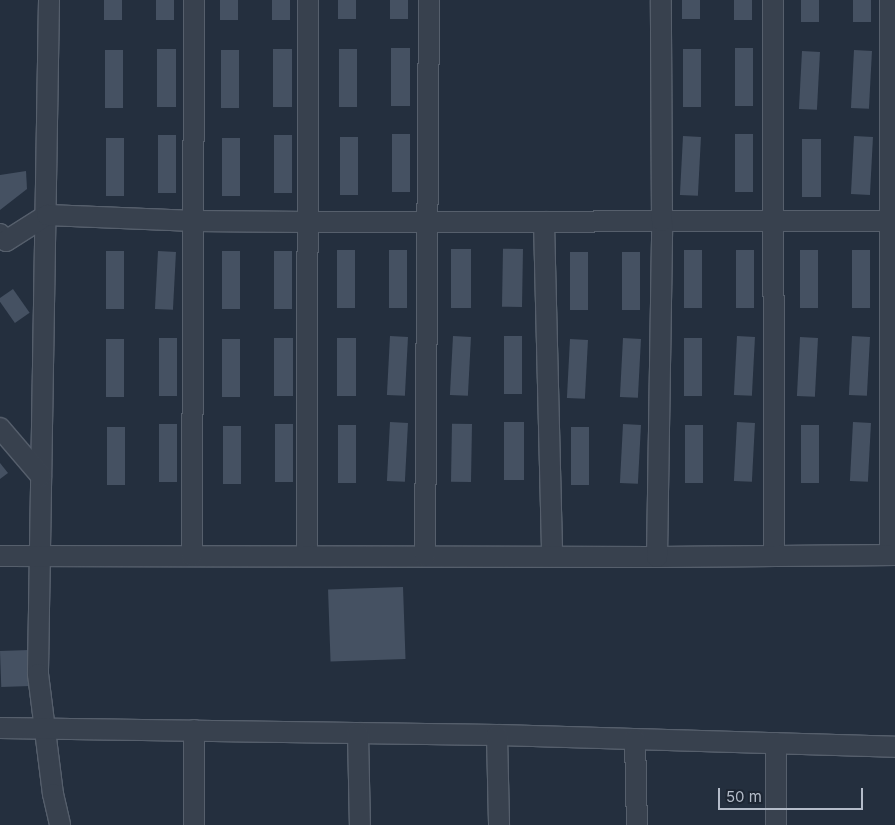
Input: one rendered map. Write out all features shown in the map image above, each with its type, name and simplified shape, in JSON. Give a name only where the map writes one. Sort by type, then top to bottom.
[{"type":"street","points":[[50,0],[38,674],[53,794],[60,825]]},
{"type":"street","points":[[192,556],[195,221],[194,0]]},
{"type":"street","points":[[307,555],[308,0]]},
{"type":"street","points":[[425,556],[429,0]]},
{"type":"street","points":[[657,557],[662,221],[661,0]]},
{"type":"street","points":[[773,0],[774,556]]},
{"type":"street","points":[[0,556],[657,557],[892,555],[893,221],[890,0]]},
{"type":"street","points":[[2,240],[47,215],[195,221],[308,222],[893,221]]},
{"type":"street","points":[[544,222],[552,556]]},
{"type":"street","points":[[0,428],[41,476]]},
{"type":"street","points":[[0,728],[498,735],[895,747]]},
{"type":"street","points":[[194,730],[194,825]]},
{"type":"street","points":[[358,733],[360,825]]},
{"type":"street","points":[[498,735],[498,825]]},
{"type":"street","points":[[635,739],[637,825]]},
{"type":"street","points":[[776,743],[776,825]]},
{"type":"building","points":[[104,0],[122,0],[122,20],[104,20]]},
{"type":"building","points":[[156,0],[174,0],[174,20],[156,20]]},
{"type":"building","points":[[220,0],[238,0],[238,20],[220,20]]},
{"type":"building","points":[[272,0],[290,0],[290,20],[272,20]]},
{"type":"building","points":[[338,0],[356,0],[356,19],[338,19]]},
{"type":"building","points":[[390,0],[408,0],[408,19],[390,19]]},
{"type":"building","points":[[682,0],[700,0],[700,19],[682,19]]},
{"type":"building","points":[[734,0],[752,0],[752,20],[734,20]]},
{"type":"building","points":[[801,0],[819,0],[819,22],[801,22]]},
{"type":"building","points":[[853,0],[871,0],[871,22],[853,22]]},
{"type":"building","points":[[391,48],[410,48],[410,106],[391,106]]},
{"type":"building","points":[[735,48],[753,48],[753,106],[735,106]]},
{"type":"building","points":[[157,49],[176,49],[176,107],[157,107]]},
{"type":"building","points":[[273,49],[292,49],[292,107],[273,107]]},
{"type":"building","points":[[339,49],[357,49],[357,107],[339,107]]},
{"type":"building","points":[[683,49],[701,49],[701,107],[683,107]]},
{"type":"building","points":[[105,50],[123,50],[123,108],[105,108]]},
{"type":"building","points":[[221,50],[239,50],[239,108],[221,108]]},
{"type":"building","points":[[854,50],[872,51],[869,109],[851,108]]},
{"type":"building","points":[[802,51],[820,52],[817,110],[799,109]]},
{"type":"building","points":[[392,134],[410,134],[410,192],[392,192]]},
{"type":"building","points":[[735,134],[753,134],[753,192],[735,192]]},
{"type":"building","points":[[158,135],[176,135],[176,193],[158,193]]},
{"type":"building","points":[[274,135],[292,135],[292,193],[274,193]]},
{"type":"building","points":[[683,136],[701,137],[698,196],[680,195]]},
{"type":"building","points":[[854,136],[873,137],[870,195],[851,194]]},
{"type":"building","points":[[340,137],[358,137],[358,195],[340,195]]},
{"type":"building","points":[[106,138],[124,138],[124,196],[106,196]]},
{"type":"building","points":[[222,138],[240,138],[240,196],[222,196]]},
{"type":"building","points":[[802,139],[821,139],[821,197],[802,197]]},
{"type":"building","points":[[26,171],[27,189],[0,210],[0,175]]},
{"type":"building","points":[[451,249],[471,249],[471,308],[451,308]]},
{"type":"building","points":[[503,249],[523,249],[522,307],[502,307]]},
{"type":"building","points":[[337,250],[355,250],[355,308],[337,308]]},
{"type":"building","points":[[389,250],[407,250],[407,308],[389,308]]},
{"type":"building","points":[[684,250],[702,250],[702,308],[684,308]]},
{"type":"building","points":[[736,250],[754,250],[754,308],[736,308]]},
{"type":"building","points":[[800,250],[818,250],[818,308],[800,308]]},
{"type":"building","points":[[852,250],[870,250],[870,308],[852,308]]},
{"type":"building","points":[[106,251],[124,251],[124,309],[106,309]]},
{"type":"building","points":[[158,251],[176,252],[173,310],[155,309]]},
{"type":"building","points":[[222,251],[240,251],[240,309],[222,309]]},
{"type":"building","points":[[274,251],[292,251],[292,309],[274,309]]},
{"type":"building","points":[[570,252],[588,252],[588,310],[570,310]]},
{"type":"building","points":[[622,252],[640,252],[640,310],[622,310]]},
{"type":"building","points":[[13,289],[30,313],[15,323],[0,302],[0,298]]},
{"type":"building","points":[[390,336],[408,337],[405,396],[387,395]]},
{"type":"building","points":[[453,336],[471,337],[468,396],[450,395]]},
{"type":"building","points":[[504,336],[522,336],[522,394],[504,394]]},
{"type":"building","points":[[737,336],[755,337],[752,396],[734,395]]},
{"type":"building","points":[[852,336],[870,337],[867,396],[849,395]]},
{"type":"building","points":[[800,337],[818,338],[815,397],[797,396]]},
{"type":"building","points":[[159,338],[177,338],[177,396],[159,396]]},
{"type":"building","points":[[274,338],[293,338],[293,396],[274,396]]},
{"type":"building","points":[[337,338],[356,338],[356,396],[337,396]]},
{"type":"building","points":[[623,338],[641,339],[638,398],[620,397]]},
{"type":"building","points":[[684,338],[702,338],[702,396],[684,396]]},
{"type":"building","points":[[106,339],[124,339],[124,397],[106,397]]},
{"type":"building","points":[[222,339],[240,339],[240,397],[222,397]]},
{"type":"building","points":[[570,339],[588,340],[585,399],[567,398]]},
{"type":"building","points":[[390,422],[408,423],[405,482],[387,481]]},
{"type":"building","points":[[504,422],[524,422],[524,480],[504,480]]},
{"type":"building","points":[[737,422],[755,423],[752,482],[734,481]]},
{"type":"building","points":[[853,422],[871,423],[868,482],[850,481]]},
{"type":"building","points":[[159,424],[177,424],[177,482],[159,482]]},
{"type":"building","points":[[275,424],[293,424],[293,482],[275,482]]},
{"type":"building","points":[[452,424],[472,424],[471,482],[451,482]]},
{"type":"building","points":[[623,424],[641,425],[638,484],[620,483]]},
{"type":"building","points":[[338,425],[356,425],[356,483],[338,483]]},
{"type":"building","points":[[685,425],[703,425],[703,483],[685,483]]},
{"type":"building","points":[[801,425],[819,425],[819,483],[801,483]]},
{"type":"building","points":[[223,426],[241,426],[241,484],[223,484]]},
{"type":"building","points":[[107,427],[125,427],[125,485],[107,485]]},
{"type":"building","points":[[571,427],[589,427],[589,485],[571,485]]},
{"type":"building","points":[[0,463],[8,473],[0,479]]},
{"type":"building","points":[[403,587],[406,659],[331,662],[328,590]]},
{"type":"building","points":[[29,650],[30,686],[1,687],[0,651]]}]
